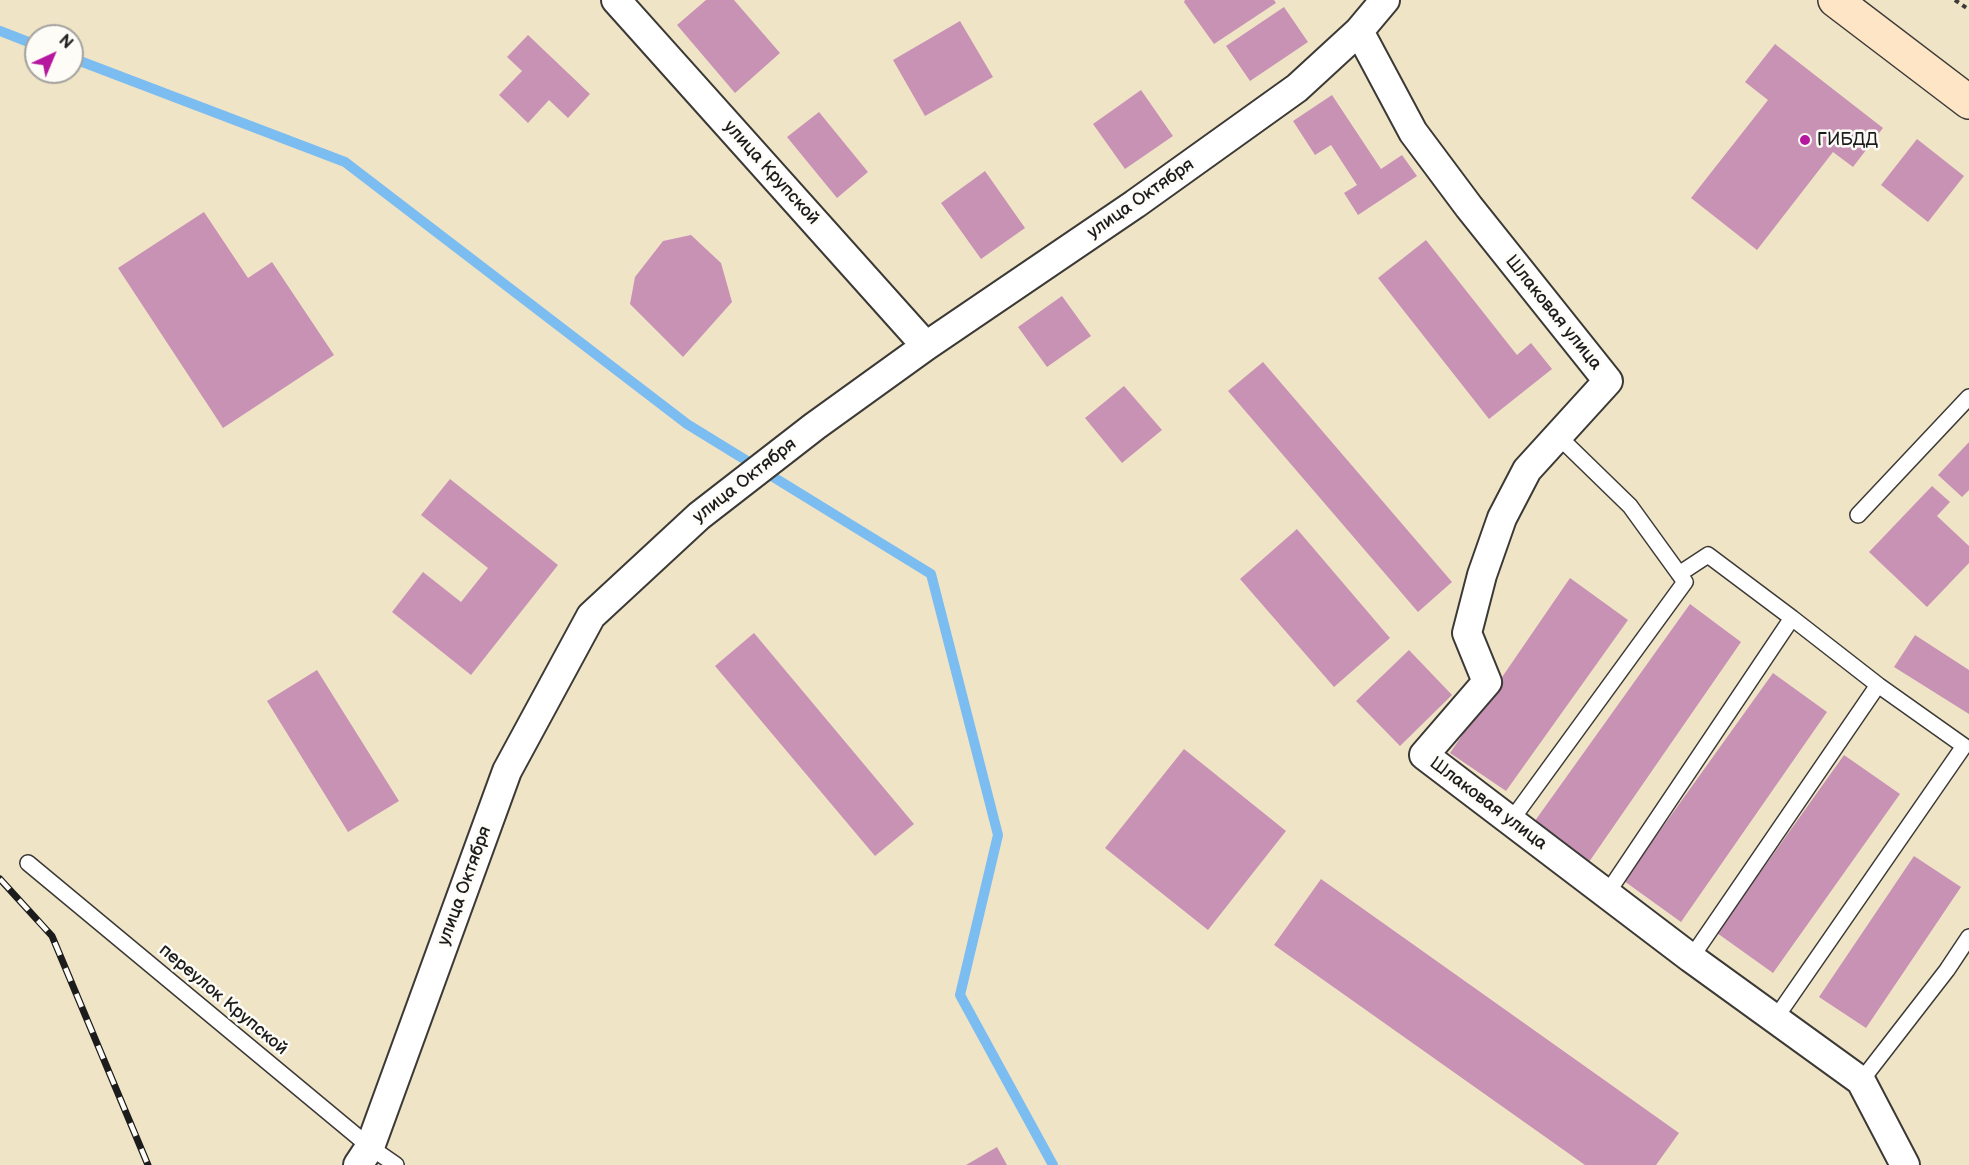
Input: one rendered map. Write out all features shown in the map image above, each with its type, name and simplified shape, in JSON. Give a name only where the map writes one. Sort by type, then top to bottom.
[{"type":"main road","points":[[1847,6],[1969,102]]},
{"type":"street","name":"улица Крупской","points":[[616,0],[926,346]]},
{"type":"street","name":"улица Октября","points":[[368,1159],[507,771],[591,616],[699,516],[815,426],[926,346],[1135,204],[1287,95],[1372,11]]},
{"type":"street","name":"Шлаковая улица","points":[[1372,11],[1413,132],[1468,207],[1608,381],[1527,470],[1502,519],[1482,575],[1467,633],[1487,682],[1424,755],[1606,895],[1861,1081],[1905,1165]]},
{"type":"lane","points":[[1858,515],[1969,397]]},
{"type":"lane","points":[[1510,822],[1685,582],[1630,506],[1557,435]]},
{"type":"lane","points":[[1679,574],[1708,555],[1878,685],[1964,746],[1775,1019]]},
{"type":"lane","points":[[1606,895],[1792,618]]},
{"type":"lane","points":[[1691,958],[1878,685]]},
{"type":"lane","name":"переулок Крупской","points":[[28,863],[368,1159],[396,1165]]},
{"type":"lane","points":[[1861,1081],[1947,970],[1969,937]]},
{"type":"path","points":[[1955,0],[1968,10]]},
{"type":"path","points":[[1965,0],[1968,10]]},
{"type":"building","points":[[706,0],[734,0],[780,53],[735,93],[677,25]]},
{"type":"building","points":[[1185,0],[1274,0],[1276,3],[1214,44],[1184,2]]},
{"type":"building","points":[[1284,7],[1308,42],[1250,81],[1226,46]]},
{"type":"building","points":[[960,21],[993,77],[925,116],[893,60]]},
{"type":"building","points":[[528,35],[590,94],[568,118],[549,100],[528,123],[499,95],[522,71],[507,57]]},
{"type":"building","name":"ГИБДД","points":[[1775,44],[1883,128],[1853,167],[1833,152],[1757,250],[1691,198],[1768,100],[1745,82]]},
{"type":"building","points":[[1141,90],[1173,136],[1125,169],[1093,124]]},
{"type":"building","points":[[1332,95],[1381,169],[1402,155],[1417,176],[1358,215],[1344,193],[1357,185],[1331,145],[1315,155],[1293,121]]},
{"type":"building","points":[[819,112],[868,172],[837,198],[787,137]]},
{"type":"building","points":[[1917,139],[1964,176],[1928,222],[1881,185]]},
{"type":"building","points":[[985,171],[1025,228],[981,259],[941,203]]},
{"type":"building","points":[[204,212],[248,278],[272,262],[334,355],[223,428],[118,268]]},
{"type":"building","points":[[691,235],[721,263],[732,302],[683,357],[630,304],[635,277],[663,241]]},
{"type":"building","points":[[1426,240],[1517,355],[1531,343],[1552,369],[1489,419],[1378,278]]},
{"type":"building","points":[[1062,296],[1091,336],[1047,367],[1018,327]]},
{"type":"building","points":[[1263,362],[1452,582],[1418,612],[1228,391]]},
{"type":"building","points":[[1124,386],[1162,430],[1122,463],[1085,418]]},
{"type":"building","points":[[1969,442],[1969,490],[1962,497],[1938,475]]},
{"type":"building","points":[[450,479],[558,565],[471,675],[392,612],[423,572],[461,602],[488,568],[421,515]]},
{"type":"building","points":[[1932,486],[1950,502],[1937,516],[1969,546],[1969,563],[1927,607],[1869,552]]},
{"type":"building","points":[[1297,529],[1390,638],[1334,687],[1240,579]]},
{"type":"building","points":[[1570,578],[1628,620],[1506,791],[1450,753]]},
{"type":"building","points":[[1690,604],[1741,642],[1589,862],[1532,825]]},
{"type":"building","points":[[754,633],[914,824],[875,856],[715,666]]},
{"type":"building","points":[[1915,635],[1969,670],[1969,714],[1894,667]]},
{"type":"building","points":[[1409,650],[1452,695],[1400,746],[1356,701]]},
{"type":"building","points":[[317,670],[399,801],[348,832],[267,701]]},
{"type":"building","points":[[1773,673],[1827,712],[1681,922],[1624,881]]},
{"type":"building","points":[[1184,749],[1286,831],[1208,930],[1105,848]]},
{"type":"building","points":[[1844,755],[1900,794],[1773,973],[1717,933]]},
{"type":"building","points":[[1914,856],[1961,887],[1866,1028],[1819,997]]},
{"type":"building","points":[[1321,879],[1679,1133],[1656,1165],[1585,1165],[1274,945]]},
{"type":"building","points":[[997,1147],[1007,1165],[966,1165]]},
{"type":"waterway","points":[[0,31],[24,40]]},
{"type":"waterway","points":[[84,63],[345,162],[687,424],[931,574],[998,835],[960,995],[1053,1165]]},
{"type":"railway","points":[[0,879],[52,936],[148,1165]]},
{"type":"place","name":"ГИБДД","points":[[1805,140]]}]
